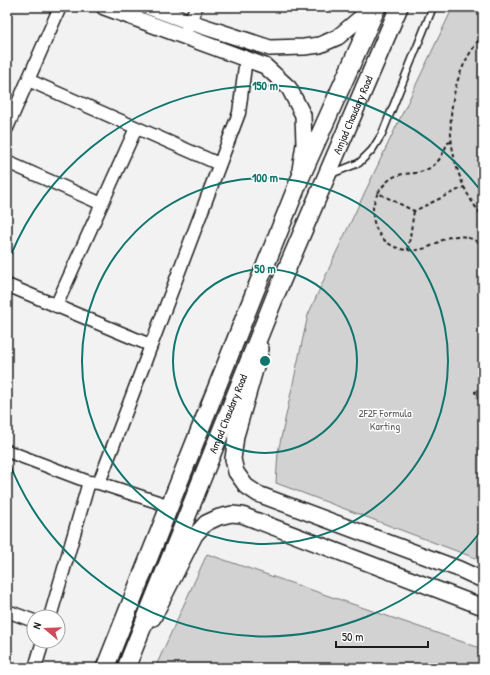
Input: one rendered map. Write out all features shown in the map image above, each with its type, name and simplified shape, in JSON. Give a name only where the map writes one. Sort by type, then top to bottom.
[{"type":"main road","name":"Amjad Chaudary Road","points":[[105,668],[299,181],[377,7]]},
{"type":"main road","name":"Amjad Chaudary Road","points":[[127,668],[276,294],[399,7]]},
{"type":"street","points":[[7,128],[60,7]]},
{"type":"street","points":[[104,7],[265,66],[289,88],[303,115],[304,144],[299,181]]},
{"type":"street","points":[[149,7],[270,48],[320,45],[338,36],[374,7]]},
{"type":"street","points":[[185,36],[196,7]]},
{"type":"street","points":[[53,609],[94,483],[150,345],[239,113],[246,58]]},
{"type":"street","points":[[28,80],[219,164]]},
{"type":"street","points":[[56,306],[136,128]]},
{"type":"street","points":[[7,162],[102,204]]},
{"type":"street","points":[[7,285],[150,345]]},
{"type":"street","points":[[276,294],[236,436],[233,459],[236,472],[246,486],[258,494],[459,569],[483,580]]},
{"type":"street","points":[[7,451],[94,483],[170,506]]},
{"type":"street","points":[[127,668],[195,535],[206,523],[219,517],[232,514],[242,515],[483,607]]},
{"type":"street","points":[[7,611],[26,618]]},
{"type":"street","points":[[36,668],[41,649]]},
{"type":"lane","points":[[326,176],[359,163],[372,150],[382,134],[433,7]]},
{"type":"path","points":[[483,35],[467,58],[458,78],[450,120],[451,142],[456,165],[464,187],[483,217]]},
{"type":"path","points":[[451,142],[447,143],[444,153],[436,164],[423,172],[393,177],[382,187],[373,206],[374,224],[377,232],[389,244],[408,250],[426,248],[432,246],[441,239],[455,236],[463,236],[483,245]]},
{"type":"path","points":[[414,211],[464,187]]},
{"type":"path","points":[[378,193],[414,211]]},
{"type":"path","points":[[408,250],[414,211]]},
{"type":"path","points":[[483,388],[475,392],[478,398],[483,402]]},
{"type":"green space","name":"2F2F Formula Karting","points":[[453,7],[483,7],[483,561],[276,483],[278,452],[308,315]]},
{"type":"green space","points":[[207,554],[483,649],[483,668],[155,668]]}]
